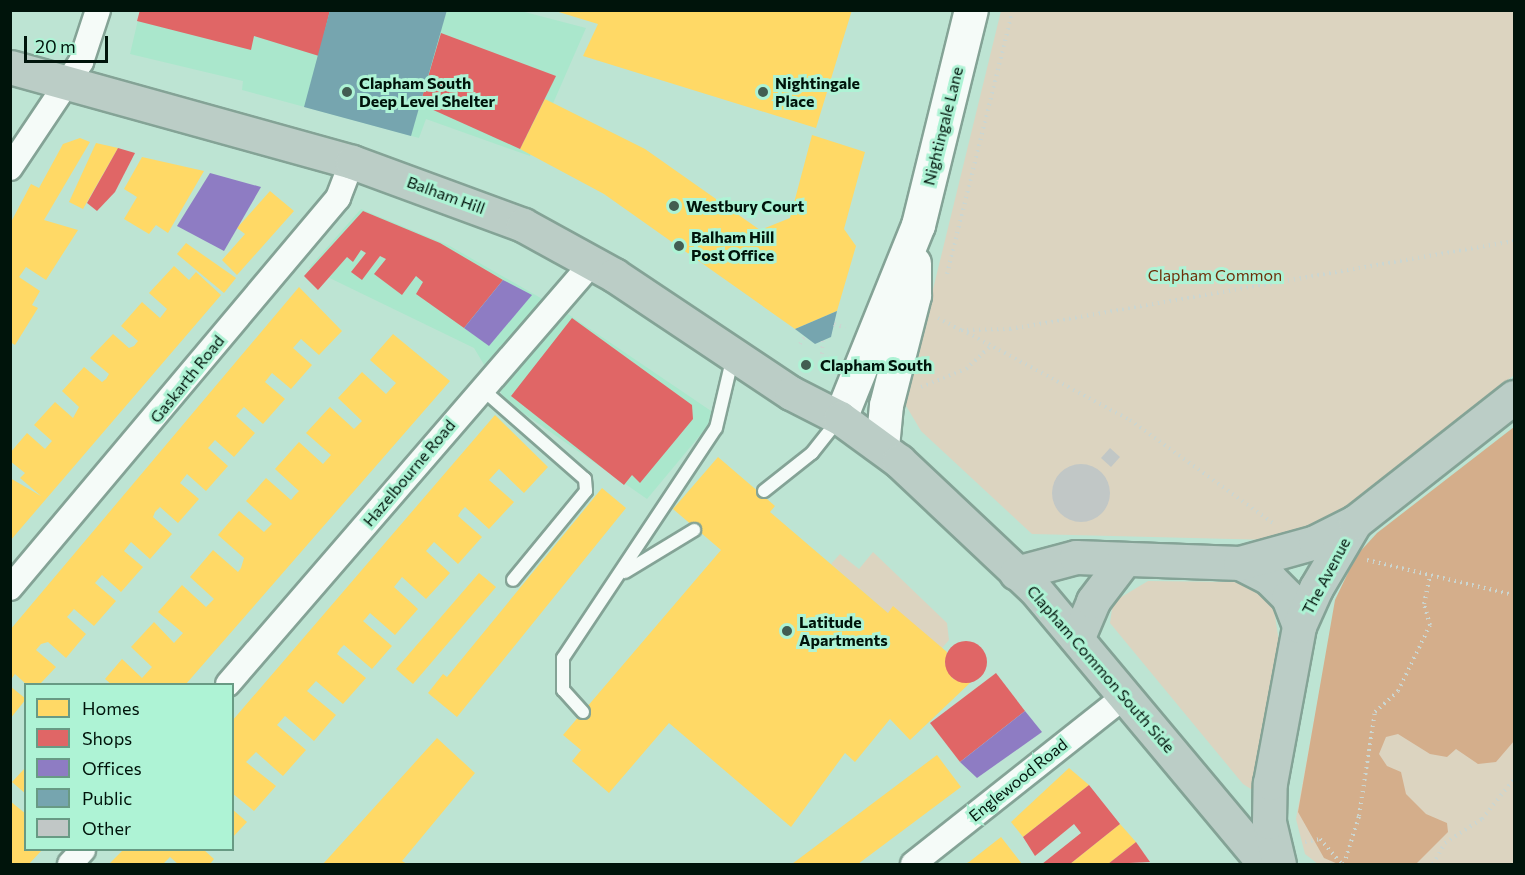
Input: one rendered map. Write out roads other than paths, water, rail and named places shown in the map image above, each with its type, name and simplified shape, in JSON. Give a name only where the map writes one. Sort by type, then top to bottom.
[{"type":"highway","name":"Balham Hill","points":[[10,67],[63,84],[352,162],[491,212],[592,263],[733,355],[840,418]]},
{"type":"highway","name":"The Avenue","points":[[1270,858],[1268,806],[1299,626],[1355,522],[1515,397]]},
{"type":"highway","name":"Clapham Common South Side","points":[[840,418],[882,447],[1016,573],[1078,637],[1125,696],[1270,858]]},
{"type":"highway","points":[[1016,573],[1057,558],[1122,563],[1240,563],[1315,542],[1355,522]]},
{"type":"highway","points":[[1078,637],[1093,601],[1122,563]]},
{"type":"highway","points":[[1240,563],[1269,578],[1288,597],[1299,626]]},
{"type":"main road","name":"Nightingale Lane","points":[[840,418],[913,241],[971,10]]},
{"type":"main road","name":"Nightingale Lane","points":[[882,447],[886,405],[914,295],[913,241]]},
{"type":"street","points":[[10,168],[63,84],[81,62],[98,10]]},
{"type":"street","name":"Gaskarth Road","points":[[10,588],[338,198],[352,162]]},
{"type":"street","name":"Hazelbourne Road","points":[[229,683],[481,388],[592,263]]},
{"type":"street","name":"Englewood Road","points":[[914,864],[1125,696]]},
{"type":"street","points":[[70,864],[81,851]]},
{"type":"lane","points":[[583,712],[563,690],[563,658],[624,573],[646,528],[716,428],[733,355]]},
{"type":"lane","points":[[481,388],[585,479],[586,491],[513,580]]},
{"type":"lane","points":[[764,491],[813,453],[840,418]]},
{"type":"lane","points":[[624,573],[694,530]]},
{"type":"place","name":"Clapham South Deep Level Shelter","points":[[347,92]]},
{"type":"place","name":"Nightingale Place","points":[[763,92]]},
{"type":"place","name":"Westbury Court","points":[[674,206]]},
{"type":"place","name":"Balham Hill Post Office","points":[[679,246]]},
{"type":"place","name":"Clapham South","points":[[806,365]]},
{"type":"place","name":"Latitude Apartments","points":[[787,631]]},
{"type":"park label","name":"Clapham Common","points":[[1215,275]]}]
